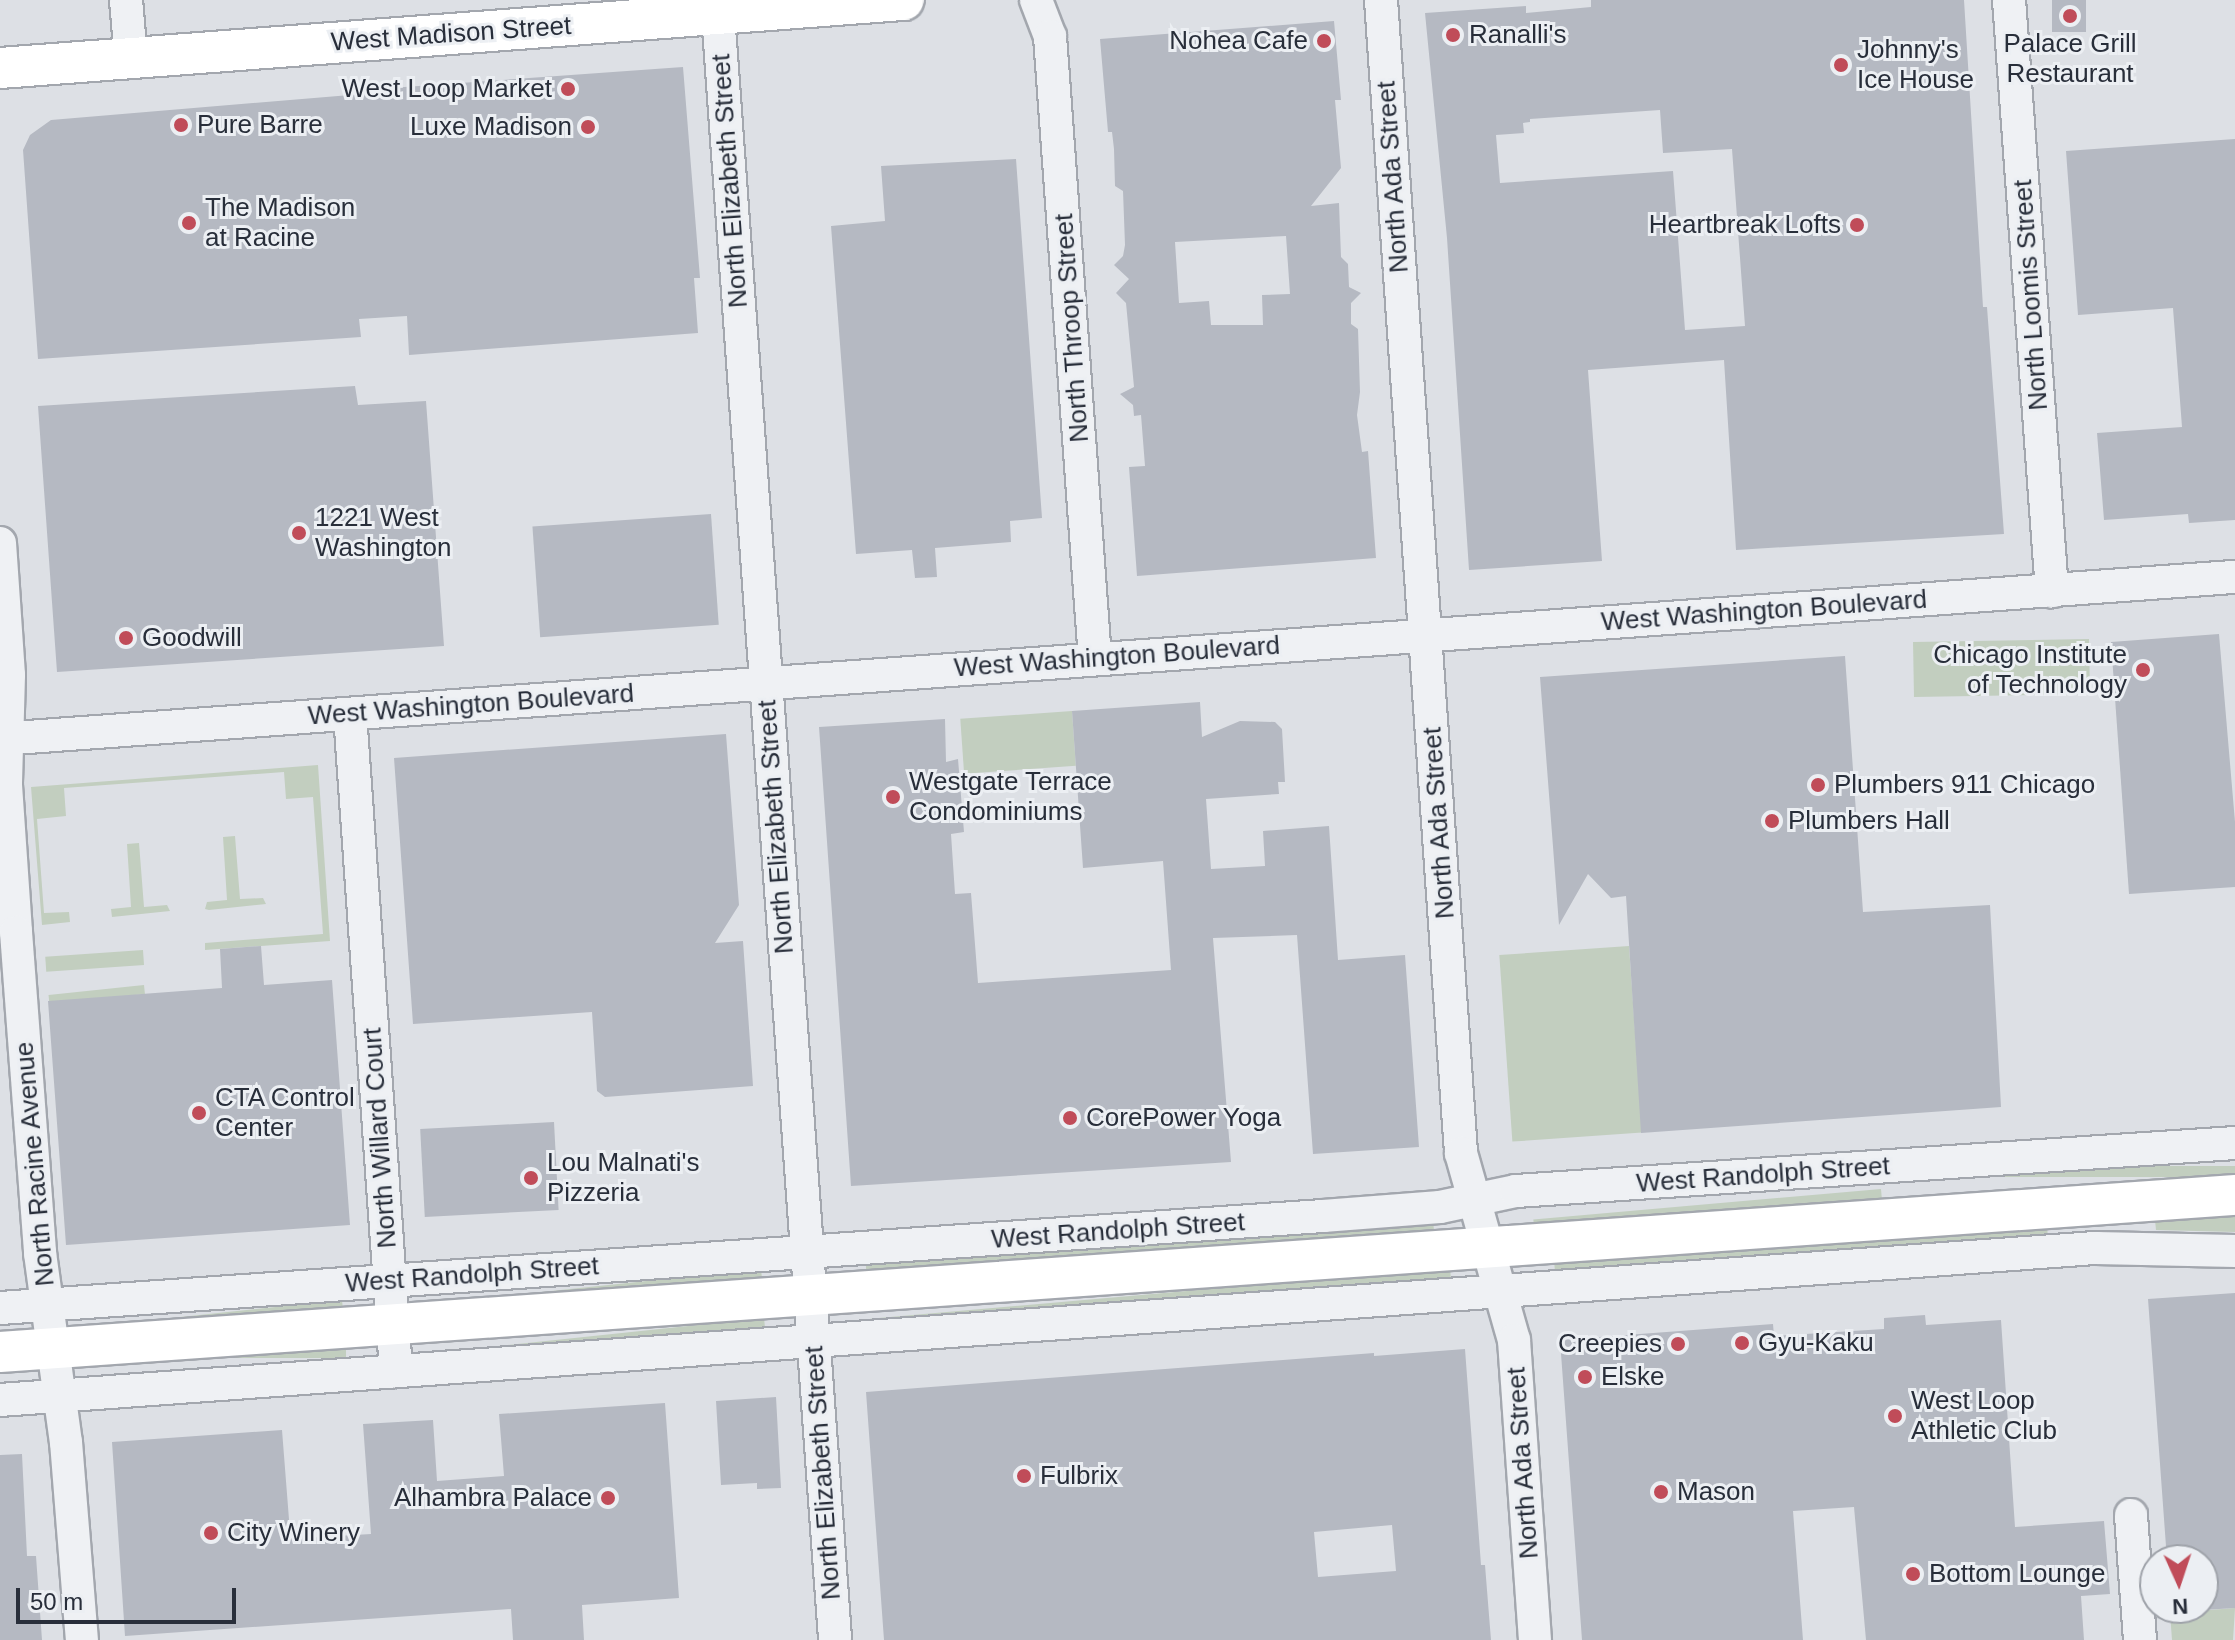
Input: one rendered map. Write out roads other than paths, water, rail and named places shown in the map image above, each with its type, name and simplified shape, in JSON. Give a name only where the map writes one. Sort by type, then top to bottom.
[{"type":"main road","name":"West Madison Street","points":[[0,68],[903,0]]},
{"type":"main road","name":"West Randolph Street","points":[[0,1352],[2235,1195]]},
{"type":"street","points":[[126,0],[131,58]]},
{"type":"street","name":"North Throop Street","points":[[1036,0],[1050,36],[1095,659]]},
{"type":"street","name":"North Ada Street","points":[[1381,0],[1461,1153],[1514,1340],[1535,1640]]},
{"type":"street","name":"North Loomis Street","points":[[2009,0],[2052,591]]},
{"type":"street","name":"North Elizabeth Street","points":[[718,14],[835,1640]]},
{"type":"street","name":"North Racine Avenue","points":[[0,543],[9,675],[4,739],[16,932],[46,1304],[60,1396],[82,1640]]},
{"type":"street","name":"West Washington Boulevard","points":[[4,739],[2235,577]]},
{"type":"street","name":"North Willard Court","points":[[350,714],[396,1371]]},
{"type":"street","name":"West Randolph Street","points":[[0,1308],[1421,1209],[1516,1191],[2235,1143]]},
{"type":"street","points":[[0,1400],[2096,1248],[2235,1251]]},
{"type":"street","points":[[2131,1515],[2140,1640]]},
{"type":"place","name":"Palace Grill Restaurant","points":[[2070,16]]},
{"type":"place","name":"Ranalli's","points":[[1453,35]]},
{"type":"place","name":"Nohea Cafe","points":[[1324,41]]},
{"type":"place","name":"Johnny's Ice House","points":[[1841,65]]},
{"type":"place","name":"West Loop Market","points":[[568,89]]},
{"type":"place","name":"Pure Barre","points":[[181,125]]},
{"type":"place","name":"Luxe Madison","points":[[588,127]]},
{"type":"place","name":"The Madison at Racine","points":[[189,223]]},
{"type":"place","name":"Heartbreak Lofts","points":[[1857,225]]},
{"type":"place","name":"1221 West Washington","points":[[299,533]]},
{"type":"place","name":"Goodwill","points":[[126,638]]},
{"type":"place","name":"Chicago Institute of Technology","points":[[2143,670]]},
{"type":"place","name":"Plumbers 911 Chicago","points":[[1818,785]]},
{"type":"place","name":"Westgate Terrace Condominiums","points":[[893,797]]},
{"type":"place","name":"Plumbers Hall","points":[[1772,821]]},
{"type":"place","name":"CTA Control Center","points":[[199,1113]]},
{"type":"place","name":"CorePower Yoga","points":[[1070,1118]]},
{"type":"place","name":"Lou Malnati's Pizzeria","points":[[531,1178]]},
{"type":"place","name":"Gyu-Kaku","points":[[1742,1343]]},
{"type":"place","name":"Creepies","points":[[1678,1344]]},
{"type":"place","name":"Elske","points":[[1585,1377]]},
{"type":"place","name":"West Loop Athletic Club","points":[[1895,1416]]},
{"type":"place","name":"Fulbrix","points":[[1024,1476]]},
{"type":"place","name":"Mason","points":[[1661,1492]]},
{"type":"place","name":"Alhambra Palace","points":[[608,1498]]},
{"type":"place","name":"City Winery","points":[[211,1533]]},
{"type":"place","name":"Bottom Lounge","points":[[1913,1574]]}]
